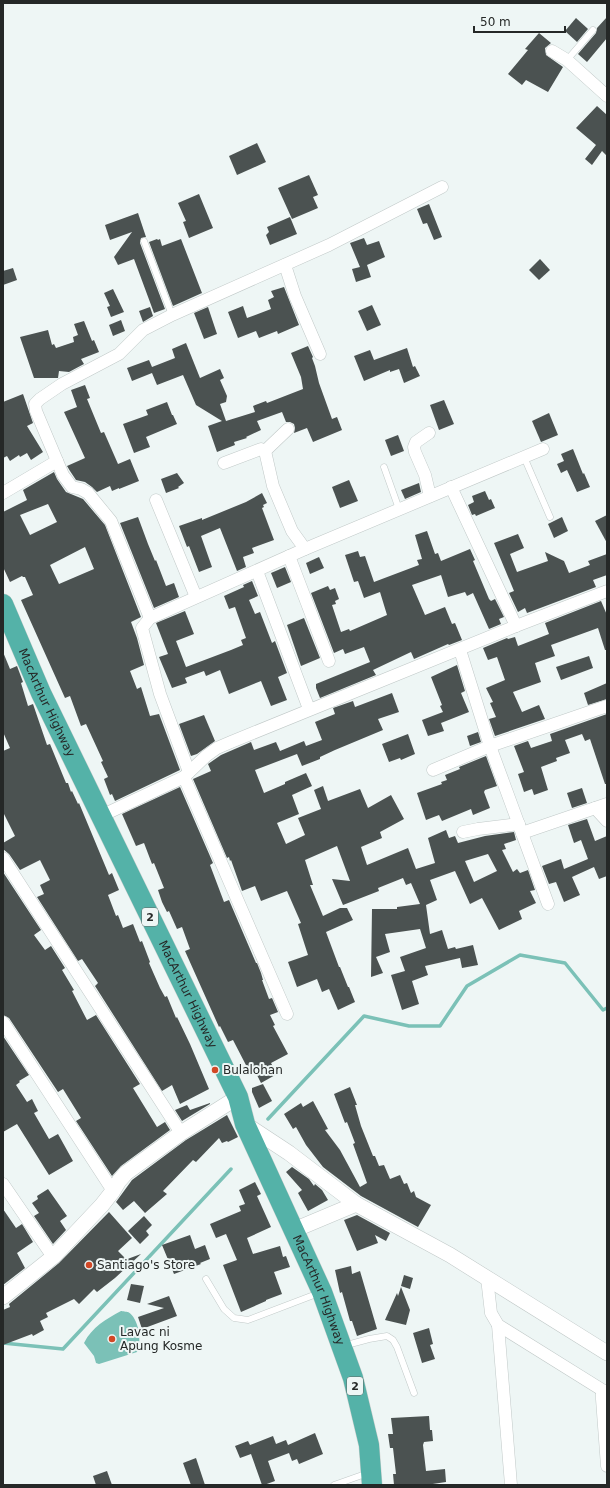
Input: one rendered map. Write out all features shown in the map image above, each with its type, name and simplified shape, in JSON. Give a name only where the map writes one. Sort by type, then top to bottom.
[{"type":"highway","name":"MacArthur Highway","points":[[3,604],[41,694],[238,1097],[245,1124],[322,1292],[354,1378],[369,1445],[372,1478]]},
{"type":"street","points":[[552,51],[567,60],[607,96]]},
{"type":"street","points":[[150,618],[111,521],[88,493],[81,489],[72,487],[63,475],[36,411],[35,404],[62,384],[119,354],[143,330],[172,315],[329,245],[442,187]]},
{"type":"street","points":[[285,265],[295,296],[320,354]]},
{"type":"street","points":[[224,463],[261,450],[265,451],[288,429]]},
{"type":"street","points":[[429,434],[416,442],[414,447],[425,475],[430,496]]},
{"type":"street","points":[[287,1014],[187,774],[160,694],[142,628],[150,618],[196,597],[305,549],[543,449]]},
{"type":"street","points":[[265,451],[276,493],[292,531],[305,549]]},
{"type":"street","points":[[3,493],[57,461]]},
{"type":"street","points":[[451,487],[516,626]]},
{"type":"street","points":[[156,500],[196,597]]},
{"type":"street","points":[[289,556],[329,661]]},
{"type":"street","points":[[257,571],[309,709]]},
{"type":"street","points":[[101,816],[187,774],[217,748],[309,709],[607,591]]},
{"type":"street","points":[[460,650],[490,746],[548,904]]},
{"type":"street","points":[[433,770],[490,746],[607,706]]},
{"type":"street","points":[[463,832],[478,828],[521,828],[607,804]]},
{"type":"street","points":[[595,808],[607,821]]},
{"type":"street","points":[[3,858],[181,1133]]},
{"type":"street","points":[[3,1022],[113,1191]]},
{"type":"street","points":[[3,1297],[53,1257],[102,1205],[119,1181],[126,1174],[181,1133],[238,1097]]},
{"type":"street","points":[[245,1124],[289,1154],[356,1204],[450,1255],[607,1353]]},
{"type":"street","points":[[3,1184],[53,1257]]},
{"type":"street","points":[[294,1230],[356,1204]]},
{"type":"street","points":[[487,1278],[491,1313],[498,1324],[606,1392],[602,1394],[602,1399],[607,1466]]},
{"type":"street","points":[[498,1324],[511,1485]]},
{"type":"lane","points":[[567,60],[593,30]]},
{"type":"lane","points":[[144,241],[172,315]]},
{"type":"lane","points":[[524,457],[550,517]]},
{"type":"lane","points":[[384,467],[399,509]]},
{"type":"lane","points":[[206,1279],[224,1309],[234,1318],[248,1320],[322,1292]]},
{"type":"lane","points":[[342,1347],[369,1339],[387,1336],[393,1340],[397,1347],[414,1393]]},
{"type":"lane","points":[[334,1485],[372,1478]]},
{"type":"shaded area","name":"Lavac ni Apung Kosme","points":[[121,1311],[128,1312],[135,1319],[139,1337],[137,1352],[99,1364],[96,1363],[94,1356],[84,1343],[95,1328],[105,1320]]},
{"type":"building","points":[[607,17],[607,38],[587,62],[578,54],[596,33],[597,28]]},
{"type":"building","points":[[576,18],[588,29],[577,42],[565,31]]},
{"type":"building","points":[[539,33],[551,43],[545,48],[546,55],[563,67],[548,92],[526,80],[522,85],[508,74],[528,50],[525,49]]},
{"type":"building","points":[[597,106],[607,115],[607,156],[602,151],[592,165],[585,159],[596,145],[576,128]]},
{"type":"building","points":[[257,143],[266,162],[237,175],[229,156]]},
{"type":"building","points":[[309,175],[318,195],[313,197],[318,208],[292,219],[278,188]]},
{"type":"building","points":[[199,194],[213,228],[189,238],[183,222],[186,221],[178,203]]},
{"type":"building","points":[[429,204],[442,237],[434,240],[427,223],[423,224],[417,209]]},
{"type":"building","points":[[138,213],[146,237],[141,238],[140,243],[165,309],[154,313],[134,259],[118,265],[114,257],[132,232],[110,240],[105,225]]},
{"type":"building","points":[[290,217],[297,234],[270,245],[266,235],[269,232],[267,227]]},
{"type":"building","points":[[364,238],[367,245],[379,241],[385,257],[367,265],[371,277],[356,282],[352,269],[360,267],[350,243]]},
{"type":"building","points":[[160,239],[162,246],[181,239],[202,293],[173,306],[149,242]]},
{"type":"building","points":[[540,259],[550,270],[539,280],[529,270]]},
{"type":"building","points":[[13,268],[17,280],[3,285],[3,271]]},
{"type":"building","points":[[284,287],[299,325],[278,334],[277,331],[259,338],[256,331],[238,338],[228,312],[243,306],[247,318],[271,309],[268,300],[274,297],[271,291]]},
{"type":"building","points":[[113,289],[124,312],[111,317],[107,307],[110,306],[104,293]]},
{"type":"building","points":[[372,305],[381,325],[367,331],[358,311]]},
{"type":"building","points":[[150,307],[153,316],[143,322],[139,311]]},
{"type":"building","points":[[208,307],[217,334],[204,339],[194,313]]},
{"type":"building","points":[[121,320],[125,331],[113,336],[109,325]]},
{"type":"building","points":[[84,321],[92,341],[94,340],[99,352],[81,359],[84,364],[69,372],[59,371],[58,378],[34,378],[20,337],[48,330],[52,345],[54,344],[56,348],[74,342],[73,337],[78,335],[74,324]]},
{"type":"building","points":[[186,343],[200,378],[220,369],[224,378],[220,380],[227,396],[226,402],[220,404],[226,421],[255,412],[253,406],[266,401],[267,403],[303,389],[301,377],[291,353],[308,346],[313,357],[319,383],[332,419],[337,417],[342,430],[313,442],[307,428],[294,433],[294,424],[286,422],[282,412],[257,421],[261,430],[246,437],[247,438],[234,442],[235,445],[217,452],[208,426],[222,421],[196,405],[183,375],[157,385],[152,373],[132,381],[127,368],[149,360],[152,367],[175,358],[172,349]]},
{"type":"building","points":[[407,348],[413,367],[415,366],[420,376],[404,383],[399,369],[390,372],[390,370],[364,381],[354,356],[370,350],[374,360]]},
{"type":"building","points":[[85,385],[90,398],[87,399],[101,433],[104,432],[118,464],[130,459],[139,481],[112,491],[110,486],[97,492],[85,482],[76,480],[67,466],[85,458],[64,412],[77,407],[71,390]]},
{"type":"building","points":[[23,394],[33,423],[27,426],[43,452],[31,460],[27,453],[20,457],[19,455],[10,461],[7,456],[3,458],[3,402]]},
{"type":"building","points":[[444,400],[454,424],[439,430],[430,405]]},
{"type":"building","points":[[167,402],[177,424],[146,437],[150,447],[134,453],[123,424],[148,415],[146,410]]},
{"type":"building","points":[[549,413],[558,435],[541,442],[532,421]]},
{"type":"building","points":[[398,435],[404,451],[391,456],[385,440]]},
{"type":"building","points":[[573,449],[590,487],[577,492],[567,470],[561,473],[557,464],[564,461],[561,454]]},
{"type":"building","points":[[54,472],[66,492],[83,499],[105,525],[141,617],[131,622],[144,665],[130,671],[137,689],[141,687],[150,716],[159,714],[180,770],[115,801],[112,794],[110,795],[104,779],[108,777],[101,762],[103,761],[86,724],[81,726],[70,696],[65,698],[21,600],[33,595],[25,577],[22,576],[10,582],[3,567],[3,512],[27,500],[23,490]],"holes":[[[48,504],[57,522],[30,535],[20,515]],[[85,547],[94,569],[59,584],[50,565]]]},
{"type":"building","points":[[177,473],[184,483],[178,487],[179,488],[166,493],[161,479]]},
{"type":"building","points":[[349,480],[358,501],[340,508],[332,487]]},
{"type":"building","points":[[419,483],[421,492],[405,499],[401,490]]},
{"type":"building","points":[[485,491],[495,508],[476,516],[475,514],[472,515],[468,505],[474,502],[472,496]]},
{"type":"building","points":[[262,493],[267,503],[263,505],[264,507],[262,508],[274,540],[252,548],[254,553],[243,557],[246,567],[237,571],[220,528],[201,536],[212,567],[199,572],[179,526],[202,518],[202,520],[246,502]]},
{"type":"building","points":[[607,515],[607,543],[595,521]]},
{"type":"building","points":[[138,517],[166,586],[174,583],[179,597],[154,608],[120,523]]},
{"type":"building","points":[[562,517],[568,531],[554,538],[548,524]]},
{"type":"building","points":[[427,531],[435,554],[438,553],[441,561],[470,549],[475,560],[473,561],[489,599],[491,601],[495,599],[504,617],[499,619],[501,624],[489,629],[473,593],[467,596],[465,592],[448,597],[441,575],[412,585],[425,615],[445,607],[452,624],[455,623],[462,640],[449,645],[448,644],[414,659],[411,652],[373,670],[376,675],[320,698],[316,684],[370,662],[364,647],[345,654],[343,649],[334,653],[311,593],[328,586],[330,590],[335,588],[339,599],[335,601],[336,604],[332,605],[341,632],[349,629],[350,631],[387,615],[380,592],[364,598],[358,581],[354,582],[345,555],[358,551],[360,557],[365,556],[374,582],[419,565],[417,560],[422,559],[415,535]]},
{"type":"building","points":[[518,534],[524,548],[510,554],[517,572],[548,561],[545,552],[564,561],[569,573],[590,565],[588,561],[607,554],[607,575],[593,580],[596,587],[527,613],[525,608],[518,612],[509,593],[514,591],[494,543]]},
{"type":"building","points":[[319,557],[324,568],[310,574],[306,563]]},
{"type":"building","points":[[285,567],[291,582],[277,588],[271,573]]},
{"type":"building","points":[[252,581],[258,596],[249,600],[255,614],[260,612],[272,643],[275,641],[287,673],[278,677],[287,700],[271,706],[261,681],[229,694],[220,670],[206,676],[204,671],[185,678],[187,683],[172,688],[159,657],[168,654],[156,623],[185,611],[194,634],[176,641],[186,667],[243,645],[241,640],[246,638],[235,607],[229,609],[224,596],[244,587],[243,585]]},
{"type":"building","points":[[601,601],[607,615],[607,650],[605,650],[598,628],[551,645],[555,656],[535,663],[541,682],[513,692],[522,712],[539,705],[545,719],[495,736],[489,719],[496,717],[490,703],[493,702],[486,688],[505,680],[497,657],[488,660],[483,648],[507,638],[515,637],[518,646],[549,634],[545,623]]},
{"type":"building","points":[[304,618],[320,658],[301,666],[287,625]]},
{"type":"building","points":[[3,652],[10,669],[17,666],[23,682],[21,683],[28,706],[33,704],[47,745],[50,744],[66,783],[68,783],[71,792],[72,791],[78,804],[79,803],[109,875],[112,873],[119,890],[108,895],[116,916],[118,915],[123,928],[133,924],[140,942],[142,941],[150,962],[149,963],[160,988],[165,997],[167,996],[176,1018],[177,1017],[190,1044],[209,1089],[180,1104],[172,1085],[162,1091],[95,986],[98,983],[82,959],[78,961],[37,897],[44,894],[40,885],[50,880],[40,860],[20,870],[9,854],[3,849],[3,843],[15,836],[3,812],[3,751],[10,748],[3,732]]},
{"type":"building","points":[[589,656],[593,668],[561,680],[556,667]]},
{"type":"building","points":[[457,665],[465,691],[461,693],[469,712],[441,723],[444,731],[428,736],[422,720],[443,712],[440,706],[442,705],[431,677]]},
{"type":"building","points":[[607,683],[607,699],[588,705],[584,693]]},
{"type":"building","points":[[392,693],[399,712],[378,719],[383,730],[335,750],[320,757],[320,759],[302,766],[297,754],[255,770],[264,793],[306,773],[312,786],[292,795],[299,814],[277,823],[286,844],[305,835],[298,818],[321,809],[314,790],[323,786],[328,801],[360,789],[368,808],[391,795],[404,819],[380,832],[382,838],[361,847],[367,865],[408,848],[416,869],[435,863],[428,838],[446,830],[449,838],[455,836],[458,843],[485,836],[514,832],[516,840],[504,844],[506,849],[502,850],[513,872],[517,869],[520,873],[528,870],[535,890],[530,891],[536,903],[519,911],[522,919],[499,930],[482,898],[470,904],[455,871],[430,880],[437,900],[426,905],[430,934],[442,930],[448,949],[455,947],[456,949],[473,945],[478,965],[462,968],[460,958],[425,966],[428,975],[412,981],[419,1004],[402,1010],[391,975],[405,971],[400,957],[426,948],[420,929],[385,934],[390,952],[376,957],[383,973],[371,977],[372,909],[397,909],[397,907],[420,904],[411,883],[406,885],[403,878],[378,888],[379,891],[343,905],[332,879],[350,881],[337,846],[305,860],[313,885],[310,885],[323,916],[340,908],[347,908],[353,920],[326,932],[339,967],[355,1002],[338,1010],[329,989],[322,992],[317,979],[297,987],[288,962],[308,955],[298,924],[301,923],[287,891],[261,901],[255,886],[242,891],[231,860],[230,861],[229,857],[227,858],[193,779],[211,771],[208,764],[221,755],[251,742],[254,750],[276,742],[280,751],[304,741],[306,746],[322,740],[315,722],[335,714],[333,708],[353,701],[355,707]],"holes":[[[488,854],[497,871],[474,882],[465,861]]]},
{"type":"building","points":[[607,714],[607,784],[605,784],[590,739],[585,741],[582,734],[565,740],[570,753],[556,758],[557,761],[541,767],[548,790],[534,795],[532,789],[524,792],[518,774],[524,772],[514,746],[528,741],[531,748],[552,741],[550,734]]},
{"type":"building","points":[[204,715],[215,741],[197,754],[191,756],[179,724]]},
{"type":"building","points":[[478,732],[481,742],[470,746],[467,736]]},
{"type":"building","points":[[408,734],[415,754],[401,760],[400,758],[389,762],[382,744]]},
{"type":"building","points":[[486,756],[497,786],[485,790],[484,792],[490,808],[473,815],[471,809],[442,821],[439,815],[426,820],[417,793],[442,784],[441,782],[447,780],[445,775],[460,769],[459,767]]},
{"type":"building","points":[[180,787],[213,863],[210,865],[224,902],[229,900],[257,963],[269,999],[272,998],[278,1012],[270,1015],[275,1025],[273,1026],[288,1054],[271,1063],[277,1074],[261,1083],[253,1067],[248,1069],[233,1040],[228,1042],[220,1026],[219,1027],[185,951],[190,949],[182,927],[177,929],[169,911],[167,912],[162,902],[158,890],[164,888],[154,863],[152,864],[144,843],[136,846],[122,814]]},
{"type":"building","points":[[582,788],[587,803],[572,808],[567,793]]},
{"type":"building","points":[[587,819],[595,841],[607,836],[607,876],[599,879],[594,867],[572,877],[580,895],[564,902],[556,882],[549,884],[542,866],[561,859],[564,869],[588,859],[581,840],[574,843],[568,825]]},
{"type":"building","points":[[3,872],[41,930],[34,935],[45,950],[51,946],[65,968],[62,970],[74,990],[72,991],[87,1020],[96,1015],[140,1084],[133,1088],[157,1127],[165,1122],[170,1130],[121,1166],[112,1176],[76,1121],[81,1118],[63,1089],[58,1092],[9,1018],[3,1015]]},
{"type":"building","points":[[3,1036],[29,1075],[19,1081],[20,1082],[16,1085],[27,1102],[32,1099],[38,1111],[34,1113],[49,1139],[58,1134],[73,1161],[49,1175],[17,1124],[3,1132]]},
{"type":"building","points":[[263,1084],[272,1101],[259,1108],[252,1092],[252,1088]]},
{"type":"building","points":[[350,1087],[357,1105],[355,1105],[361,1126],[373,1156],[375,1156],[379,1166],[384,1165],[390,1179],[400,1175],[404,1184],[407,1183],[411,1193],[414,1191],[416,1197],[431,1205],[418,1227],[361,1196],[323,1167],[306,1145],[296,1127],[293,1129],[284,1114],[301,1103],[303,1107],[313,1101],[328,1129],[325,1130],[340,1150],[360,1187],[367,1183],[353,1144],[355,1143],[347,1122],[345,1123],[334,1094]]},
{"type":"building","points":[[210,1103],[182,1121],[175,1110],[187,1105],[190,1110]]},
{"type":"building","points":[[227,1115],[238,1137],[222,1143],[219,1138],[196,1162],[193,1160],[163,1191],[167,1194],[145,1213],[134,1201],[123,1210],[116,1202],[132,1180],[186,1140]]},
{"type":"building","points":[[292,1167],[309,1179],[314,1186],[315,1184],[322,1190],[328,1200],[308,1211],[298,1193],[302,1190],[286,1172]]},
{"type":"building","points":[[255,1182],[261,1194],[257,1196],[271,1227],[247,1238],[253,1254],[280,1246],[283,1257],[286,1256],[290,1267],[274,1272],[282,1294],[241,1312],[223,1265],[237,1260],[226,1234],[216,1238],[210,1224],[241,1211],[239,1206],[245,1204],[239,1190]]},
{"type":"building","points":[[48,1189],[67,1216],[60,1221],[66,1230],[53,1244],[34,1216],[39,1213],[32,1203],[38,1199],[37,1196]]},
{"type":"building","points":[[3,1209],[16,1228],[22,1224],[33,1242],[17,1253],[25,1268],[3,1285]]},
{"type":"building","points":[[109,1212],[132,1238],[118,1251],[125,1258],[122,1261],[141,1254],[115,1278],[97,1292],[94,1289],[79,1304],[74,1299],[46,1313],[48,1317],[40,1321],[44,1330],[33,1336],[32,1334],[3,1345],[3,1310],[10,1307],[9,1304],[59,1263]]},
{"type":"building","points":[[357,1215],[390,1233],[386,1241],[375,1235],[378,1243],[357,1251],[344,1220]]},
{"type":"building","points":[[144,1216],[152,1225],[146,1231],[149,1235],[140,1244],[128,1231]]},
{"type":"building","points":[[190,1235],[195,1249],[205,1245],[210,1259],[174,1274],[162,1245]]},
{"type":"building","points":[[351,1266],[352,1274],[360,1271],[377,1329],[357,1336],[352,1321],[350,1321],[342,1292],[340,1293],[335,1270]]},
{"type":"building","points":[[404,1275],[413,1278],[410,1289],[401,1286]]},
{"type":"building","points":[[131,1284],[144,1286],[140,1303],[127,1300]]},
{"type":"building","points":[[401,1287],[410,1310],[406,1325],[385,1320],[397,1293],[398,1296]]},
{"type":"building","points":[[169,1296],[177,1316],[142,1329],[138,1317],[164,1308],[147,1304]]},
{"type":"building","points":[[429,1328],[433,1344],[430,1345],[435,1359],[422,1363],[413,1333]]},
{"type":"building","points":[[429,1416],[430,1430],[432,1430],[433,1441],[424,1442],[423,1445],[426,1471],[445,1469],[446,1482],[426,1485],[394,1485],[393,1474],[396,1474],[393,1448],[390,1448],[388,1434],[393,1434],[391,1418]]},
{"type":"building","points":[[315,1433],[323,1454],[299,1464],[297,1459],[292,1461],[289,1453],[268,1461],[275,1481],[264,1485],[262,1485],[251,1454],[240,1458],[235,1446],[248,1441],[250,1445],[273,1436],[276,1444],[286,1440],[288,1445]]},
{"type":"building","points":[[196,1458],[205,1485],[191,1485],[183,1463]]},
{"type":"building","points":[[107,1471],[112,1485],[96,1485],[93,1476]]},
{"type":"waterway","points":[[268,1119],[364,1016],[409,1026],[440,1026],[467,986],[520,955],[565,963],[603,1010],[607,1008]]},
{"type":"waterway","points":[[3,1343],[63,1349],[231,1169]]},
{"type":"place","name":"Bulalohan","points":[[215,1070]]},
{"type":"place","name":"Santiago's Store","points":[[89,1265]]},
{"type":"place","name":"Lavac ni Apung Kosme","points":[[112,1339]]}]
